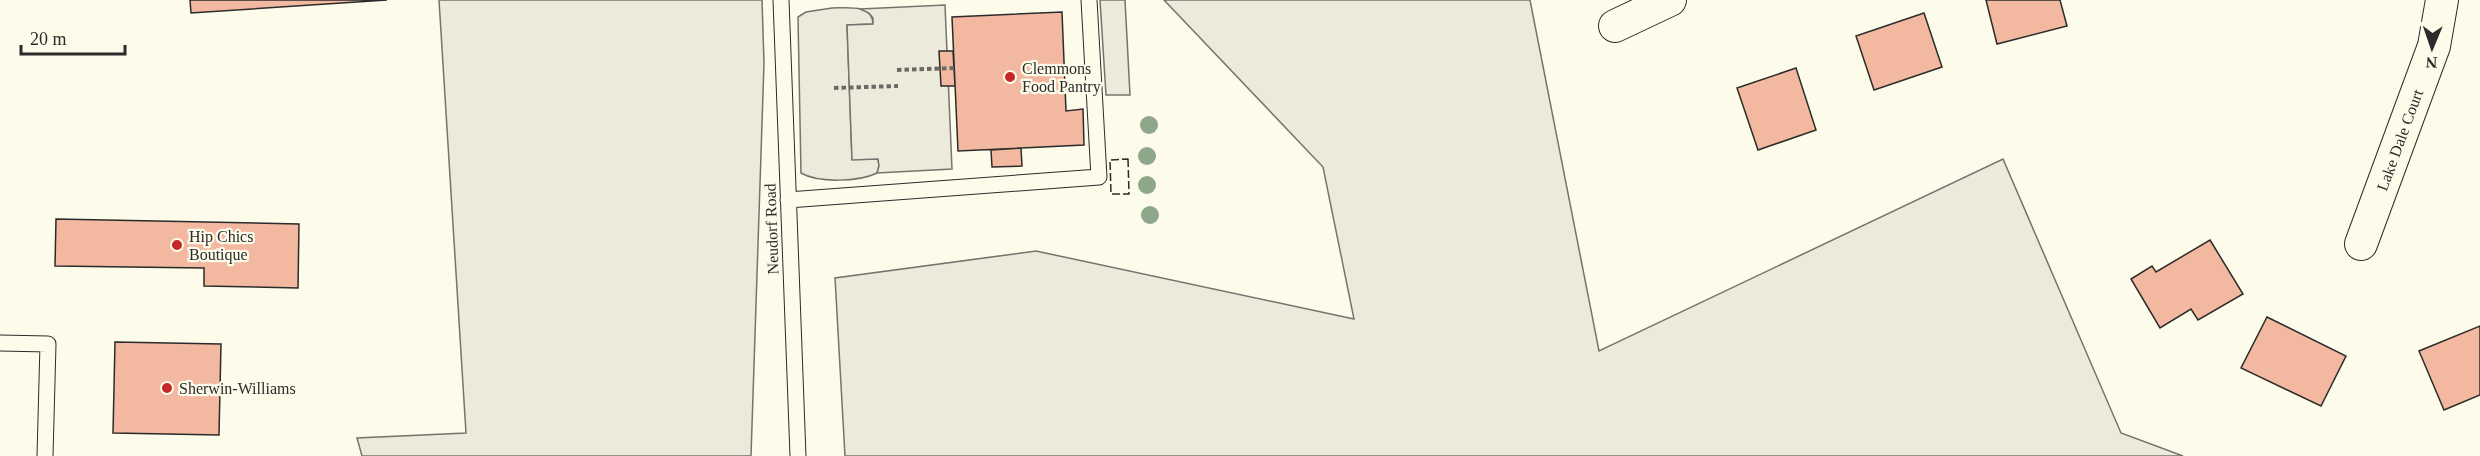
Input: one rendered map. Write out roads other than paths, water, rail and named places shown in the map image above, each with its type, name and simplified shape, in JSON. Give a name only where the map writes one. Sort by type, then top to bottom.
[{"type":"street","points":[[1615,26],[1670,0]]},
{"type":"street","name":"Lake Dale Court","points":[[2361,244],[2434,46],[2442,0]]},
{"type":"lane","name":"Neudorf Road","points":[[781,0],[798,456]]},
{"type":"lane","points":[[788,200],[1099,177],[1089,0]]},
{"type":"lane","points":[[0,343],[48,344],[45,456]]},
{"type":"place","name":"Clemmons Food Pantry","points":[[1010,77]]},
{"type":"place","name":"Hip Chics Boutique","points":[[177,245]]},
{"type":"place","name":"Sherwin-Williams","points":[[167,388]]}]
